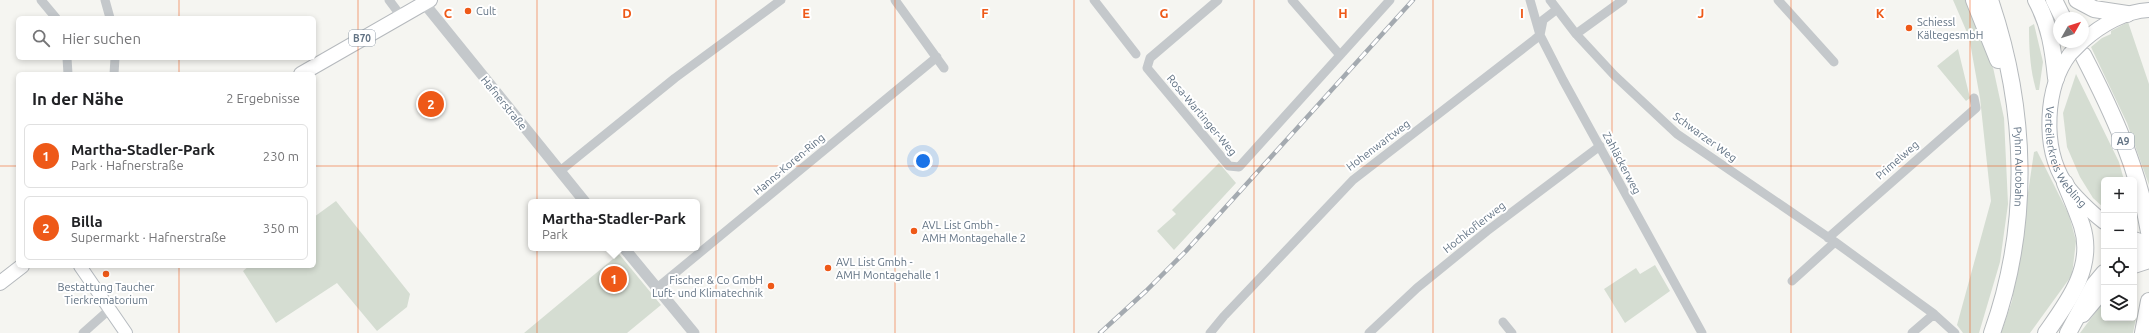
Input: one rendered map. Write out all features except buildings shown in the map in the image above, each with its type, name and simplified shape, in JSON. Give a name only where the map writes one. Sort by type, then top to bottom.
[{"type":"highway","points":[[1974,0],[1995,52],[2006,92],[2017,109]]},
{"type":"highway","name":"Pyhrn Autobahn","points":[[1990,0],[2008,61],[2017,109],[2021,163],[2018,220],[2011,269],[1992,333]]},
{"type":"highway","points":[[2036,0],[2044,16],[2052,39],[2056,78]]},
{"type":"highway","points":[[2054,0],[2061,12]]},
{"type":"highway","points":[[2077,0],[2094,9],[2127,14]]},
{"type":"highway","name":"A9","points":[[2082,48],[2121,135],[2140,190],[2141,250]]},
{"type":"highway","points":[[2046,333],[2075,291],[2084,259],[2082,227],[2065,183]]},
{"type":"highway","points":[[2069,332],[2094,285],[2101,277]]},
{"type":"highway","points":[[2143,333],[2149,301]]},
{"type":"main road","name":"B70","points":[[304,72],[427,2]]},
{"type":"main road","name":"Verteilerkreis Webling","points":[[2089,39],[2105,24],[2127,14],[2149,10]]},
{"type":"main road","name":"Verteilerkreis Webling","points":[[2079,48],[2056,78],[2049,111],[2050,134],[2057,165],[2065,183],[2101,219]]},
{"type":"main road","points":[[0,283],[19,268]]},
{"type":"main road","points":[[81,268],[126,333]]},
{"type":"main road","points":[[2069,332],[2101,294]]},
{"type":"street","points":[[41,0],[54,16]]},
{"type":"street","points":[[105,0],[109,16]]},
{"type":"street","points":[[389,0],[401,16]]},
{"type":"street","points":[[560,171],[675,78],[781,0]]},
{"type":"street","points":[[895,0],[944,68]]},
{"type":"street","points":[[1094,0],[1136,54]]},
{"type":"street","name":"Rosa-Wartinger-Weg","points":[[1218,0],[1150,58],[1147,68],[1229,166],[1239,166],[1390,0]]},
{"type":"street","points":[[1292,0],[1340,55]]},
{"type":"street","name":"Zahläckerweg","points":[[1530,0],[1540,35],[1562,80],[1600,146],[1702,333]]},
{"type":"street","name":"Schwarzer Weg","points":[[1550,0],[1556,10],[1576,34],[1614,75],[1677,134],[1832,240],[1934,314],[1955,333]]},
{"type":"street","points":[[1576,34],[1623,0]]},
{"type":"street","points":[[1778,0],[1834,62]]},
{"type":"street","name":"Hafnerstraße","points":[[427,2],[583,199]]},
{"type":"street","points":[[1540,35],[1543,20],[1556,10]]},
{"type":"street","name":"Hohenwartweg","points":[[1210,333],[1225,315],[1353,180],[1540,35]]},
{"type":"street","name":"Hanns-Koren-Ring","points":[[657,288],[937,57]]},
{"type":"street","points":[[67,60],[68,72]]},
{"type":"street","points":[[114,60],[114,72]]},
{"type":"street","name":"Primelweg","points":[[1832,240],[1976,108],[1974,98]]},
{"type":"street","name":"Hochkoflerweg","points":[[1369,333],[1417,288],[1487,231],[1600,146]]},
{"type":"street","points":[[1792,281],[1832,240]]},
{"type":"street","points":[[626,251],[694,333]]},
{"type":"street","points":[[84,333],[110,309]]},
{"type":"street","points":[[1912,333],[1934,314]]},
{"type":"street","points":[[1503,322],[1512,333]]},
{"type":"shaded area","points":[[1953,0],[1965,0],[1991,58],[2004,118],[2008,204],[2000,262],[1979,333],[1963,333],[1957,325],[1991,201],[1980,98],[1969,37]]},
{"type":"shaded area","points":[[2128,22],[2149,84],[2149,185],[2127,123],[2091,47],[2102,38],[2111,34],[2111,31]]},
{"type":"shaded area","points":[[2034,24],[2043,62],[2039,90],[2036,90],[2031,66],[2029,27]]},
{"type":"shaded area","points":[[1958,49],[1970,98],[1966,101],[1937,66]]},
{"type":"shaded area","points":[[2076,74],[2119,162],[2123,177],[2101,177],[2101,205],[2093,198],[2080,177],[2067,147],[2063,113]]},
{"type":"shaded area","points":[[2037,151],[2069,215],[2076,241],[2072,275],[2030,333],[2001,333],[2012,301],[2034,152]]},
{"type":"shaded area","points":[[1219,163],[1236,183],[1174,250],[1157,231],[1176,214],[1172,210]]},
{"type":"shaded area","points":[[336,201],[410,294],[407,307],[377,331],[337,283],[276,323],[243,271],[247,268],[316,268],[316,216]]},
{"type":"shaded area","points":[[619,254],[661,305],[627,333],[524,333]]},
{"type":"shaded area","points":[[1655,265],[1670,291],[1625,323],[1604,289],[1636,268],[1640,274]]},
{"type":"shaded area","points":[[2101,305],[2101,321],[2135,321],[2133,333],[2080,333]]},
{"type":"railway","points":[[1100,333],[1146,291],[1186,251],[1413,0]]},
{"type":"place","name":"Cult","points":[[468,11]]},
{"type":"place","name":"Schiessl KältegesmbH","points":[[1909,28]]},
{"type":"place","name":"Billa","points":[[431,104]]},
{"type":"place","name":"AVL List Gmbh - AMH Montagehalle 2","points":[[914,231]]},
{"type":"place","name":"AVL List Gmbh - AMH Montagehalle 1","points":[[828,268]]},
{"type":"place","name":"Bestattung Taucher Tierkrematorium","points":[[106,274]]},
{"type":"place","name":"Martha-Stadler-Park","points":[[614,279]]},
{"type":"place","name":"Fischer & Co GmbH Luft- und Klimatechnik","points":[[771,286]]}]
